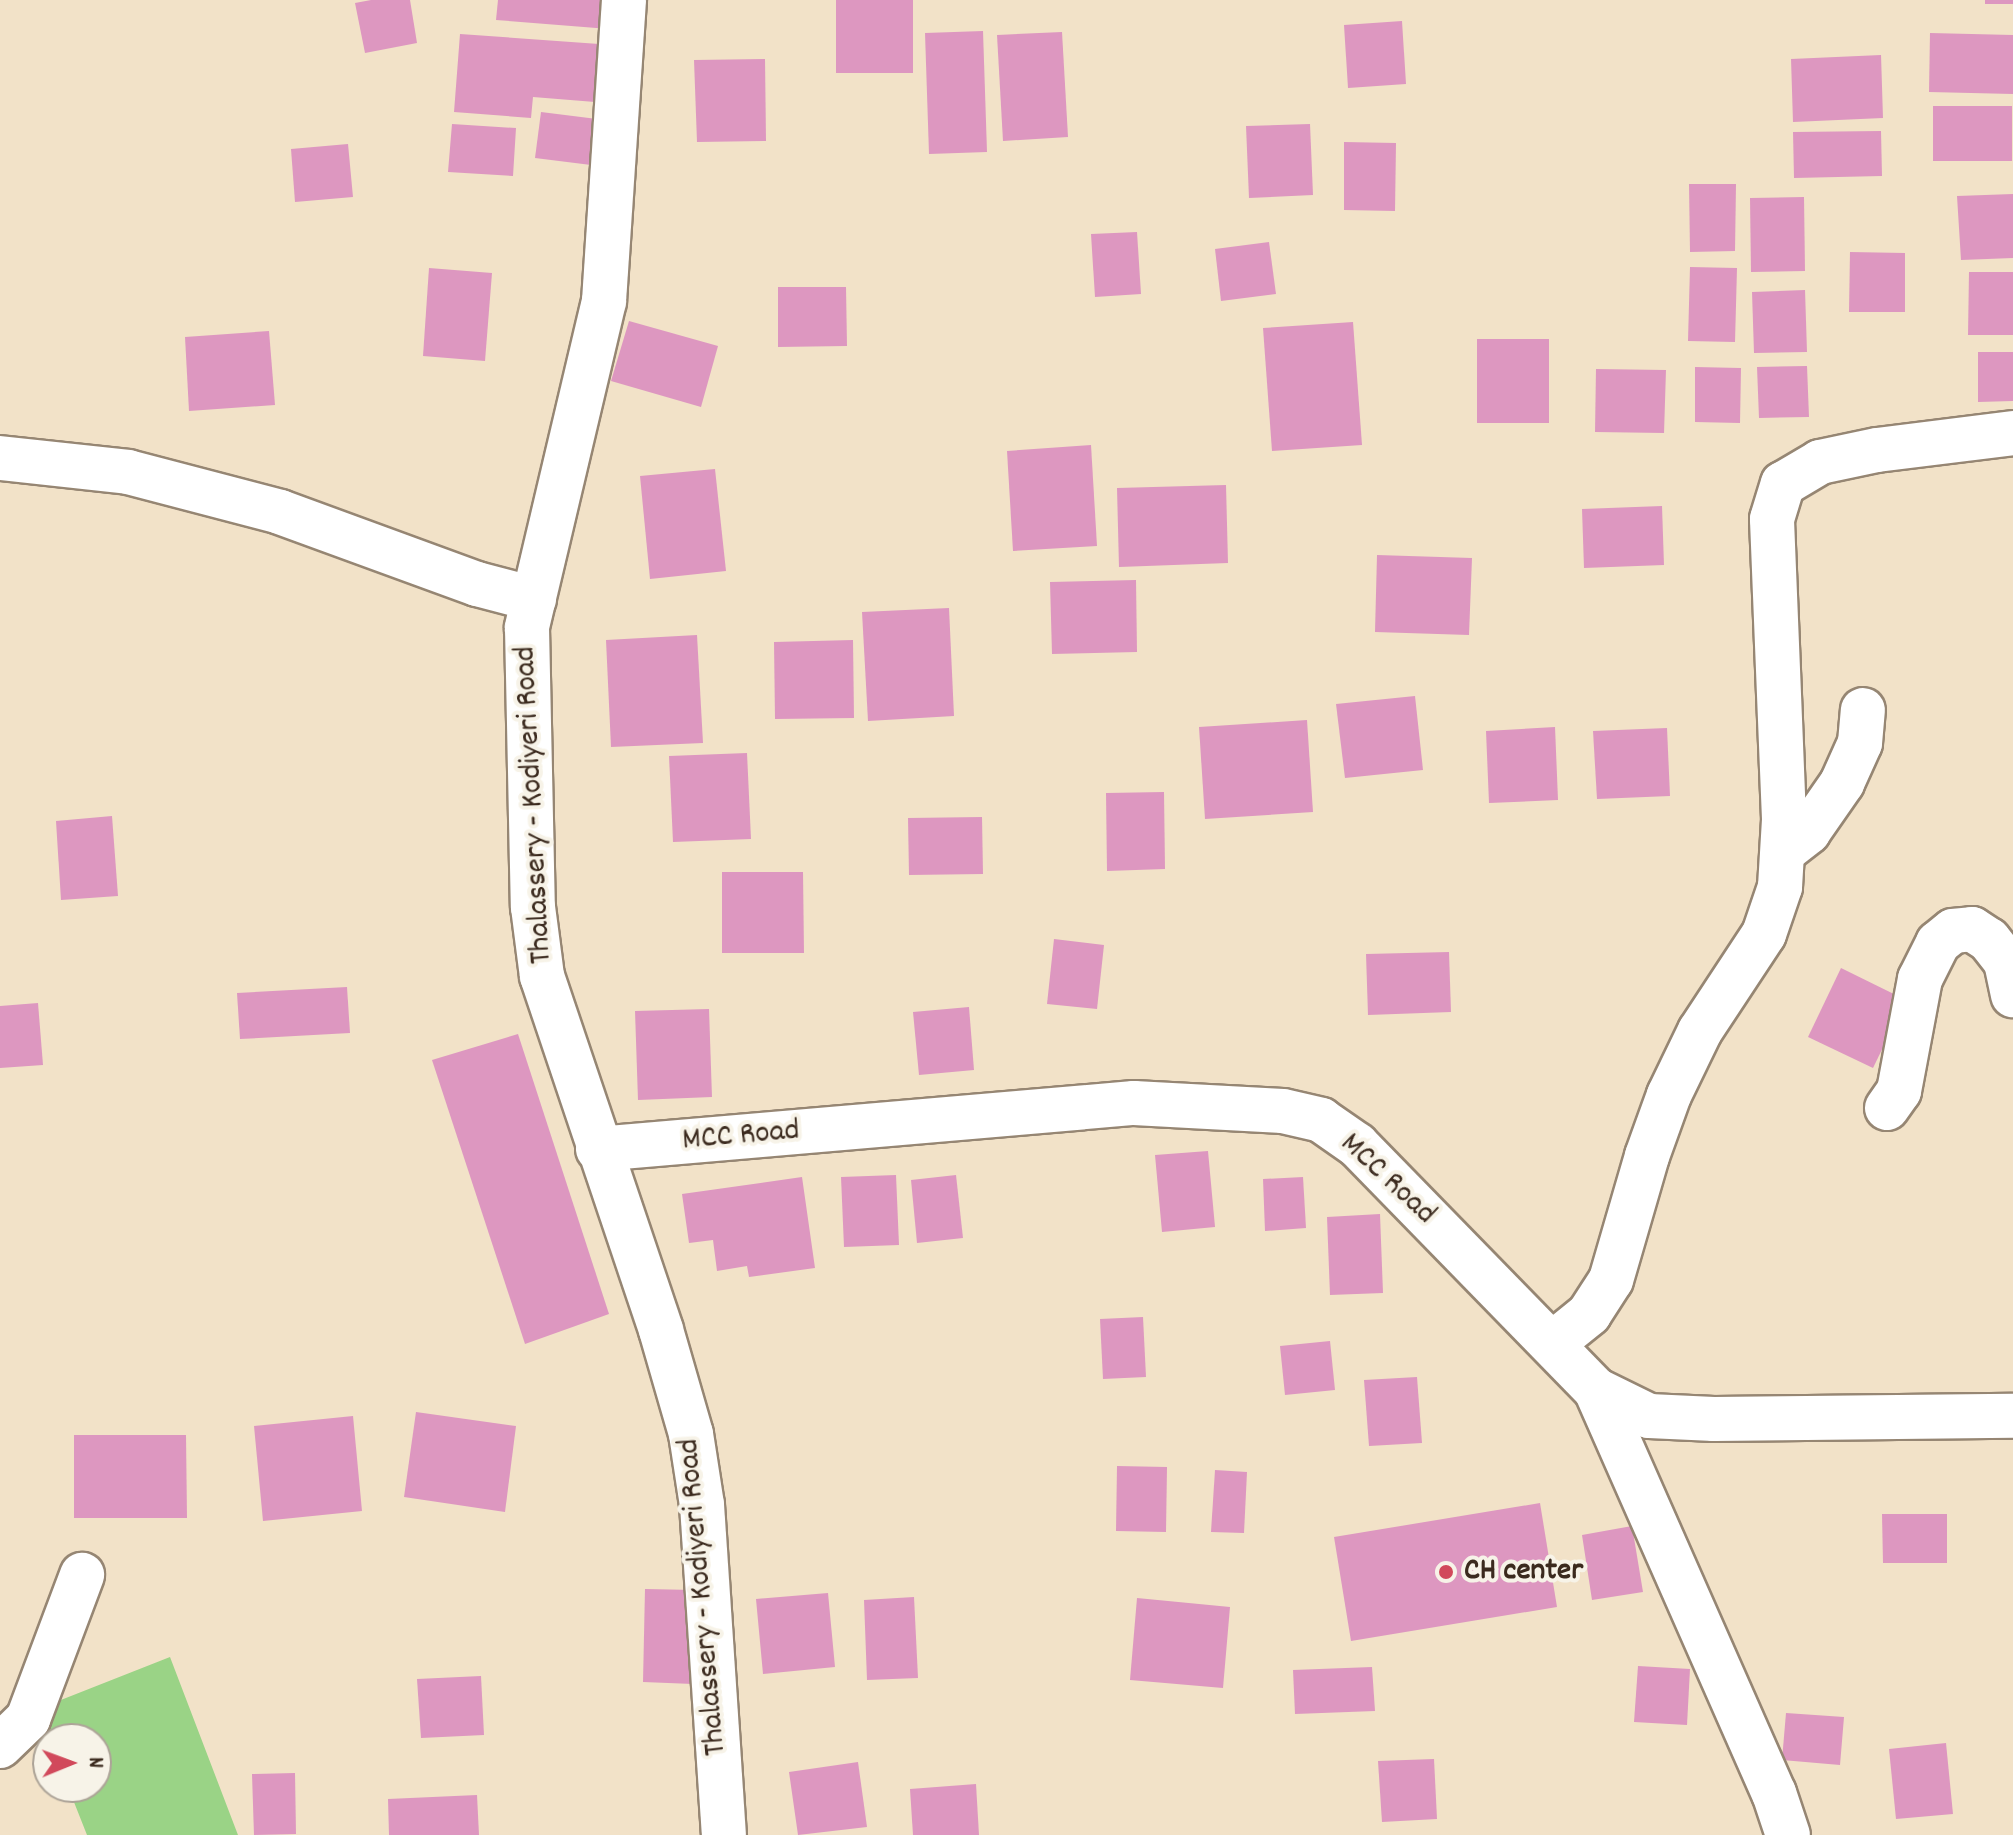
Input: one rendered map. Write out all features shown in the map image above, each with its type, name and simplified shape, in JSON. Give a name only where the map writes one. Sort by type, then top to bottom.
[{"type":"street","name":"Thalassery - Kodiyeri Road","points":[[624,0],[604,301],[527,628],[533,907],[542,976],[661,1330],[691,1434],[702,1505],[724,1835]]},
{"type":"street","points":[[1552,1344],[1589,1314],[1611,1280],[1647,1156],[1669,1095],[1700,1031],[1764,934],[1780,887],[1784,851],[1772,519],[1783,484],[1820,462],[1877,450],[2013,433]]},
{"type":"street","points":[[0,458],[128,472],[280,512],[477,584],[534,599]]},
{"type":"street","points":[[1784,851],[1808,832],[1842,783],[1860,743],[1863,710]]},
{"type":"street","points":[[1887,1108],[1899,1091],[1920,979],[1938,943],[1953,931],[1972,929],[1989,940],[2006,962],[2013,995]]},
{"type":"street","name":"MCC Road","points":[[598,1149],[1134,1103],[1283,1111],[1321,1120],[1357,1145],[1596,1390],[1649,1416],[1714,1419],[2013,1416]]},
{"type":"street","points":[[1596,1390],[1774,1793],[1788,1835]]},
{"type":"street","points":[[0,1746],[28,1719],[82,1575]]},
{"type":"green space","points":[[170,1657],[238,1835],[87,1835],[74,1803],[112,1803],[112,1723],[44,1723],[38,1709]]},
{"type":"building","points":[[410,0],[417,43],[365,53],[355,3]]},
{"type":"building","points":[[498,0],[611,0],[609,29],[496,20]]},
{"type":"building","points":[[836,0],[913,0],[913,73],[836,73]]},
{"type":"building","points":[[1985,0],[2013,0],[2013,4],[1985,4]]},
{"type":"building","points":[[1402,21],[1406,84],[1348,88],[1344,25]]},
{"type":"building","points":[[983,31],[987,152],[929,154],[925,33]]},
{"type":"building","points":[[1062,32],[1068,137],[1003,141],[997,35]]},
{"type":"building","points":[[1930,33],[2013,35],[2013,94],[1929,92]]},
{"type":"building","points":[[460,34],[599,44],[595,102],[533,97],[531,118],[454,112]]},
{"type":"building","points":[[1881,55],[1883,118],[1793,122],[1791,59]]},
{"type":"building","points":[[765,59],[766,141],[697,142],[694,60]]},
{"type":"building","points":[[1933,106],[2012,106],[2012,161],[1933,161]]},
{"type":"building","points":[[541,112],[597,119],[591,165],[535,158]]},
{"type":"building","points":[[452,124],[516,128],[513,176],[448,172]]},
{"type":"building","points":[[1310,124],[1313,195],[1249,198],[1246,126]]},
{"type":"building","points":[[1881,131],[1882,176],[1794,178],[1793,132]]},
{"type":"building","points":[[1344,142],[1396,143],[1395,211],[1344,210]]},
{"type":"building","points":[[348,144],[353,197],[295,202],[291,149]]},
{"type":"building","points":[[1689,184],[1736,184],[1735,251],[1690,252]]},
{"type":"building","points":[[2013,194],[2013,258],[1961,260],[1957,196]]},
{"type":"building","points":[[1804,197],[1805,271],[1751,272],[1750,198]]},
{"type":"building","points":[[1137,232],[1141,294],[1095,297],[1091,234]]},
{"type":"building","points":[[1269,242],[1276,294],[1221,301],[1215,249]]},
{"type":"building","points":[[1850,252],[1905,253],[1905,312],[1849,312]]},
{"type":"building","points":[[1690,267],[1737,268],[1735,342],[1688,341]]},
{"type":"building","points":[[429,268],[492,273],[485,361],[423,356]]},
{"type":"building","points":[[1969,272],[2013,272],[2013,335],[1968,335]]},
{"type":"building","points":[[778,287],[846,287],[847,346],[778,347]]},
{"type":"building","points":[[1805,290],[1807,352],[1754,353],[1752,292]]},
{"type":"building","points":[[629,321],[718,346],[701,407],[611,381]]},
{"type":"building","points":[[1353,322],[1362,445],[1272,451],[1263,328]]},
{"type":"building","points":[[269,331],[275,405],[189,411],[185,337]]},
{"type":"building","points":[[1477,339],[1549,339],[1549,423],[1477,423]]},
{"type":"building","points":[[1978,352],[2013,352],[2013,401],[1978,402]]},
{"type":"building","points":[[1807,366],[1809,417],[1759,418],[1757,367]]},
{"type":"building","points":[[1695,367],[1741,368],[1740,423],[1695,422]]},
{"type":"building","points":[[1596,369],[1666,370],[1664,433],[1595,432]]},
{"type":"building","points":[[1091,445],[1097,546],[1013,551],[1007,451]]},
{"type":"building","points":[[715,469],[726,571],[650,579],[640,476]]},
{"type":"building","points":[[1226,485],[1228,563],[1119,567],[1117,488]]},
{"type":"building","points":[[1662,506],[1664,565],[1584,568],[1582,509]]},
{"type":"building","points":[[1377,555],[1472,558],[1469,635],[1375,632]]},
{"type":"building","points":[[1136,580],[1137,652],[1052,654],[1050,582]]},
{"type":"building","points":[[949,608],[954,716],[868,721],[862,612]]},
{"type":"building","points":[[697,635],[703,743],[611,747],[606,640]]},
{"type":"building","points":[[853,640],[854,718],[775,719],[774,642]]},
{"type":"building","points":[[1415,696],[1423,770],[1345,778],[1336,704]]},
{"type":"building","points":[[1307,720],[1313,812],[1205,819],[1199,727]]},
{"type":"building","points":[[1555,727],[1558,800],[1489,803],[1486,731]]},
{"type":"building","points":[[1667,728],[1670,796],[1597,799],[1593,731]]},
{"type":"building","points":[[747,753],[751,839],[673,842],[669,756]]},
{"type":"building","points":[[1164,792],[1165,869],[1107,871],[1106,793]]},
{"type":"building","points":[[112,816],[118,896],[61,900],[56,821]]},
{"type":"building","points":[[982,817],[983,874],[909,875],[908,818]]},
{"type":"building","points":[[722,872],[803,872],[804,953],[722,953]]},
{"type":"building","points":[[1054,939],[1104,945],[1097,1009],[1047,1004]]},
{"type":"building","points":[[1449,952],[1451,1012],[1368,1015],[1366,954]]},
{"type":"building","points":[[1841,968],[1906,1000],[1873,1068],[1808,1037]]},
{"type":"building","points":[[347,987],[350,1033],[240,1039],[237,993]]},
{"type":"building","points":[[38,1003],[43,1065],[0,1068],[0,1006]]},
{"type":"building","points":[[969,1007],[974,1070],[919,1075],[913,1012]]},
{"type":"building","points":[[709,1009],[712,1097],[638,1100],[635,1011]]},
{"type":"building","points":[[518,1034],[609,1314],[525,1344],[432,1060]]},
{"type":"building","points":[[1208,1151],[1215,1227],[1162,1232],[1155,1155]]},
{"type":"building","points":[[896,1175],[899,1245],[844,1247],[841,1177]]},
{"type":"building","points":[[956,1175],[963,1238],[917,1243],[911,1180]]},
{"type":"building","points":[[802,1177],[815,1268],[749,1277],[747,1266],[717,1271],[713,1240],[689,1243],[682,1194]]},
{"type":"building","points":[[1303,1177],[1306,1228],[1265,1231],[1263,1179]]},
{"type":"building","points":[[1380,1214],[1383,1293],[1330,1295],[1327,1217]]},
{"type":"building","points":[[1143,1317],[1146,1377],[1103,1379],[1100,1319]]},
{"type":"building","points":[[1330,1341],[1335,1390],[1285,1395],[1280,1346]]},
{"type":"building","points":[[1417,1377],[1422,1443],[1369,1446],[1364,1380]]},
{"type":"building","points":[[416,1412],[516,1426],[505,1512],[404,1497]]},
{"type":"building","points":[[353,1416],[362,1511],[263,1521],[254,1426]]},
{"type":"building","points":[[74,1435],[186,1435],[187,1518],[74,1518]]},
{"type":"building","points":[[1117,1466],[1167,1467],[1166,1532],[1116,1531]]},
{"type":"building","points":[[1215,1470],[1247,1472],[1244,1533],[1211,1532]]},
{"type":"building","name":"CH center","points":[[1540,1503],[1557,1607],[1351,1641],[1334,1537]]},
{"type":"building","points":[[1882,1514],[1947,1514],[1947,1563],[1883,1563]]},
{"type":"building","points":[[1632,1526],[1643,1592],[1592,1600],[1582,1535]]},
{"type":"building","points":[[645,1589],[695,1590],[693,1684],[643,1682]]},
{"type":"building","points":[[828,1593],[835,1667],[763,1674],[756,1599]]},
{"type":"building","points":[[914,1597],[918,1678],[867,1680],[864,1600]]},
{"type":"building","points":[[1137,1598],[1230,1607],[1223,1688],[1130,1680]]},
{"type":"building","points":[[1638,1666],[1690,1669],[1687,1725],[1634,1722]]},
{"type":"building","points":[[1372,1667],[1375,1711],[1295,1714],[1293,1670]]},
{"type":"building","points":[[481,1676],[484,1735],[421,1738],[417,1679]]},
{"type":"building","points":[[1786,1713],[1844,1717],[1840,1765],[1782,1760]]},
{"type":"building","points":[[1946,1743],[1953,1814],[1896,1819],[1889,1749]]},
{"type":"building","points":[[1434,1759],[1437,1819],[1382,1822],[1378,1761]]},
{"type":"building","points":[[858,1762],[867,1827],[798,1835],[789,1772]]},
{"type":"building","points":[[295,1773],[296,1834],[254,1835],[252,1774]]},
{"type":"building","points":[[976,1784],[979,1835],[913,1835],[910,1789]]},
{"type":"building","points":[[477,1795],[479,1835],[389,1835],[388,1799]]},
{"type":"place","name":"CH center","points":[[1446,1572]]}]
